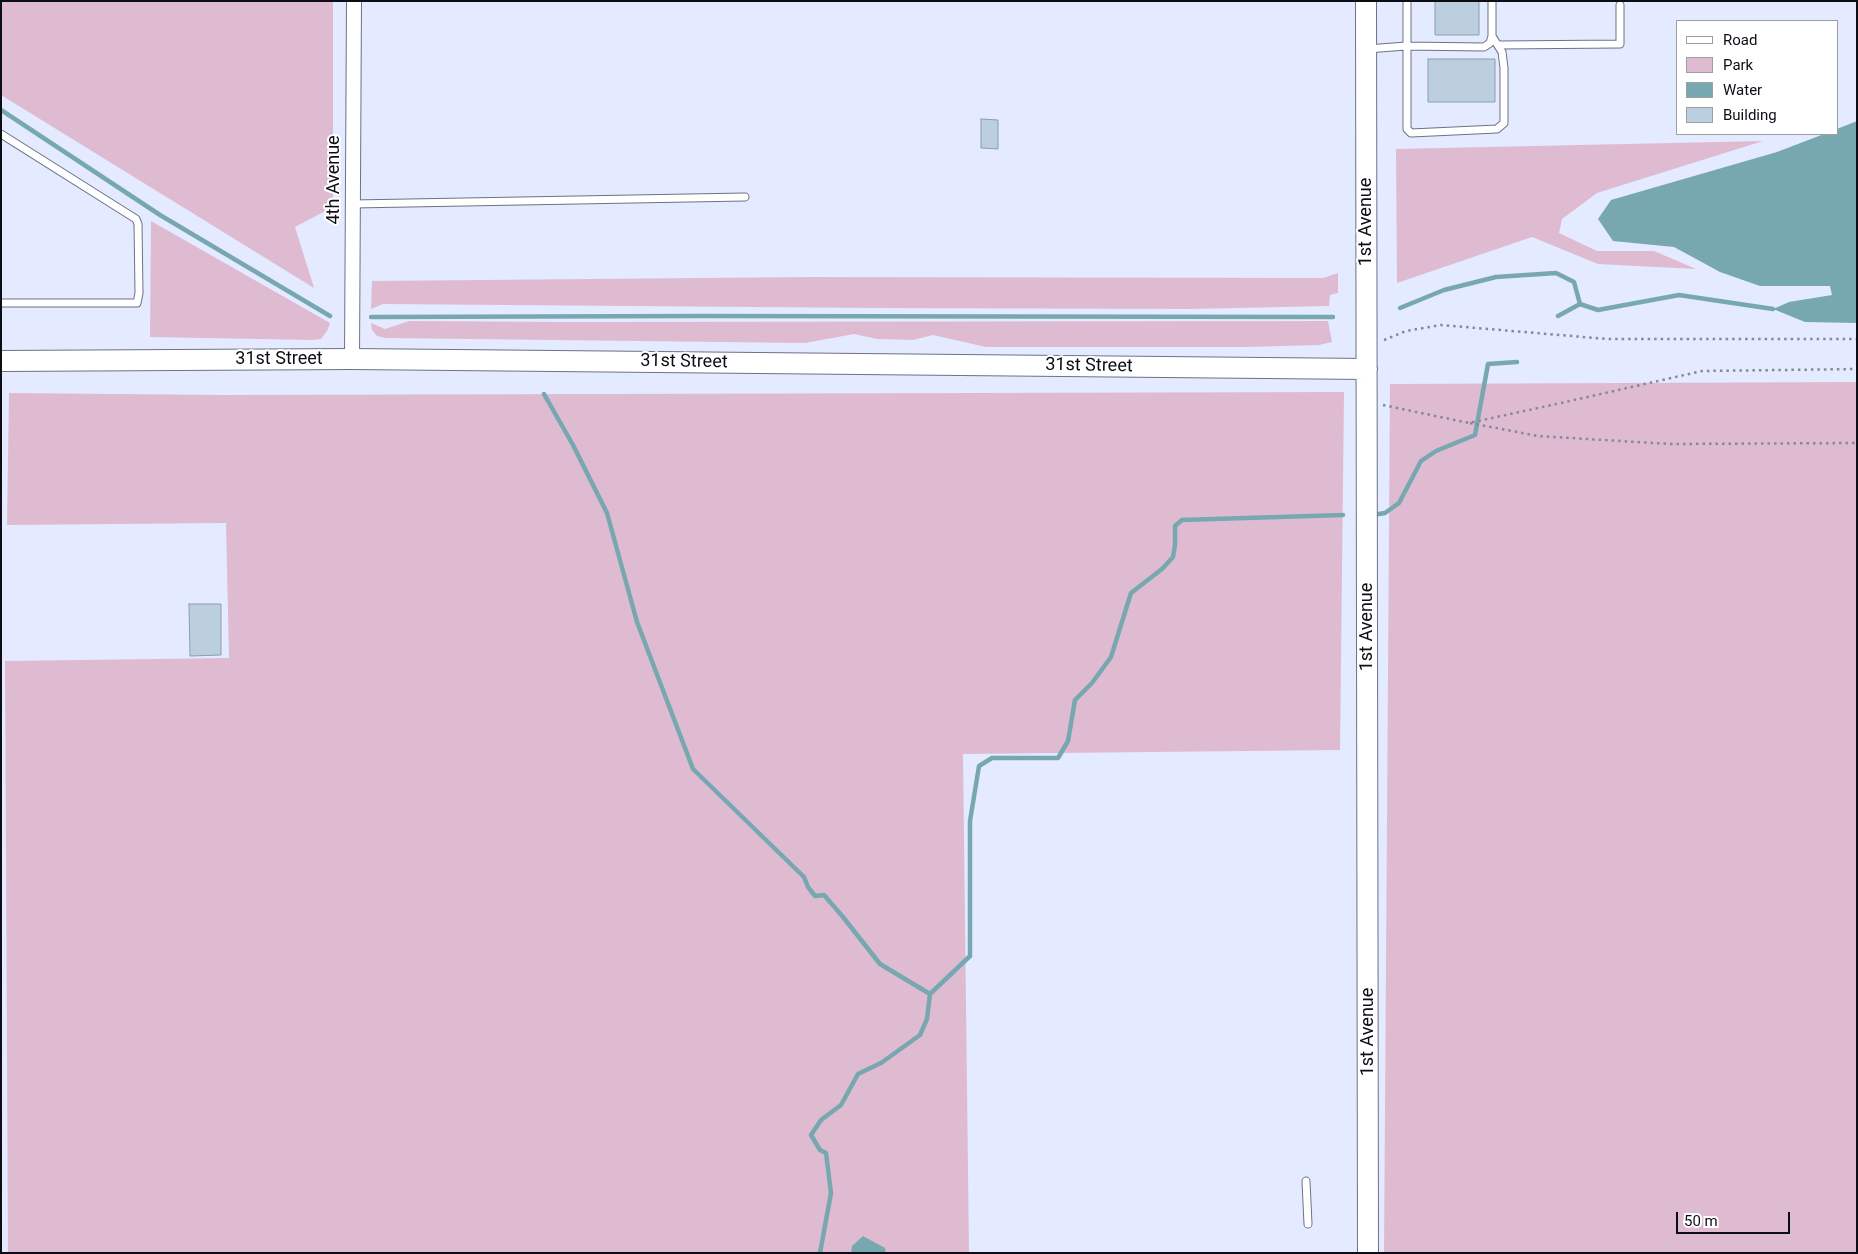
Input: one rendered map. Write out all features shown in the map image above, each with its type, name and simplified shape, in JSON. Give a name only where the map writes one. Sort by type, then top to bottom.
[{"type":"street","name":"4th Avenue","points":[[352,359],[354,1]]},
{"type":"street","name":"1st Avenue","points":[[1366,1],[1368,1253]]},
{"type":"street","name":"31st Street","points":[[1,361],[352,359],[1367,369]]},
{"type":"lane","points":[[1407,1],[1407,129],[1411,134],[1497,129],[1504,123],[1504,68],[1502,52],[1492,36]]},
{"type":"lane","points":[[1366,49],[1406,46],[1484,47],[1490,43],[1492,36],[1492,1]]},
{"type":"lane","points":[[1498,45],[1620,44],[1620,5]]},
{"type":"lane","points":[[1,134],[136,218],[138,224],[139,293],[137,303],[1,303]]},
{"type":"lane","points":[[353,204],[745,197]]},
{"type":"lane","points":[[1306,1181],[1308,1224]]},
{"type":"path","points":[[1367,346],[1406,331],[1441,325],[1607,339],[1857,339]]},
{"type":"path","points":[[1469,422],[1561,404],[1702,371],[1857,369]]},
{"type":"path","points":[[1367,401],[1538,436],[1670,444],[1857,443]]},
{"type":"green space","points":[[1,1],[333,1],[333,207],[295,227],[314,288],[1,95]]},
{"type":"green space","points":[[1763,141],[1597,193],[1562,219],[1559,233],[1597,251],[1654,251],[1696,269],[1598,264],[1532,237],[1397,283],[1396,149]]},
{"type":"green space","points":[[151,221],[330,323],[327,331],[321,339],[312,340],[150,337]]},
{"type":"green space","points":[[1338,273],[1338,293],[1330,295],[1329,306],[1190,309],[383,304],[371,309],[372,281],[810,277],[1323,278]]},
{"type":"green space","points":[[409,321],[1328,321],[1332,342],[1319,345],[1245,347],[986,347],[933,335],[913,340],[877,339],[854,334],[805,343],[386,338],[377,336],[372,330],[371,323],[385,329]]},
{"type":"green space","points":[[1857,382],[1857,1253],[1384,1253],[1390,384]]},
{"type":"green space","points":[[1344,392],[1340,750],[963,754],[969,1253],[8,1253],[5,661],[229,658],[226,523],[7,525],[9,393],[224,395]]},
{"type":"water","points":[[1857,121],[1857,323],[1805,322],[1773,309],[1789,302],[1832,295],[1830,286],[1760,286],[1720,272],[1674,247],[1613,241],[1598,219],[1611,200],[1777,152],[1821,135],[1838,135],[1838,129]]},
{"type":"water","points":[[863,1236],[885,1248],[886,1253],[851,1253],[852,1246]]},
{"type":"building","points":[[1435,1],[1479,1],[1479,35],[1435,35]]},
{"type":"building","points":[[1428,59],[1495,59],[1495,102],[1428,102]]},
{"type":"building","points":[[981,119],[998,120],[998,149],[981,148]]},
{"type":"building","points":[[189,604],[221,604],[221,655],[190,656]]},
{"type":"waterway","points":[[1,110],[160,215],[330,316]]},
{"type":"waterway","points":[[1400,308],[1444,290],[1496,277],[1556,273],[1574,282],[1580,304],[1598,310],[1679,295],[1773,309]]},
{"type":"waterway","points":[[1558,316],[1580,304]]},
{"type":"waterway","points":[[371,317],[1333,317]]},
{"type":"waterway","points":[[1379,514],[1385,513],[1399,503],[1421,461],[1436,451],[1475,435],[1488,364],[1517,362]]},
{"type":"waterway","points":[[544,394],[573,445],[607,513],[637,622],[693,769],[804,877],[808,887],[815,896],[824,895],[880,964],[930,994],[970,956],[970,821],[979,766],[992,758],[1058,758],[1068,741],[1075,700],[1092,683],[1111,657],[1131,593],[1162,569],[1173,557],[1175,526],[1182,520],[1343,515]]},
{"type":"waterway","points":[[820,1253],[831,1193],[826,1153],[820,1150],[811,1135],[821,1120],[841,1105],[858,1074],[881,1063],[920,1035],[927,1019],[930,994]]}]
